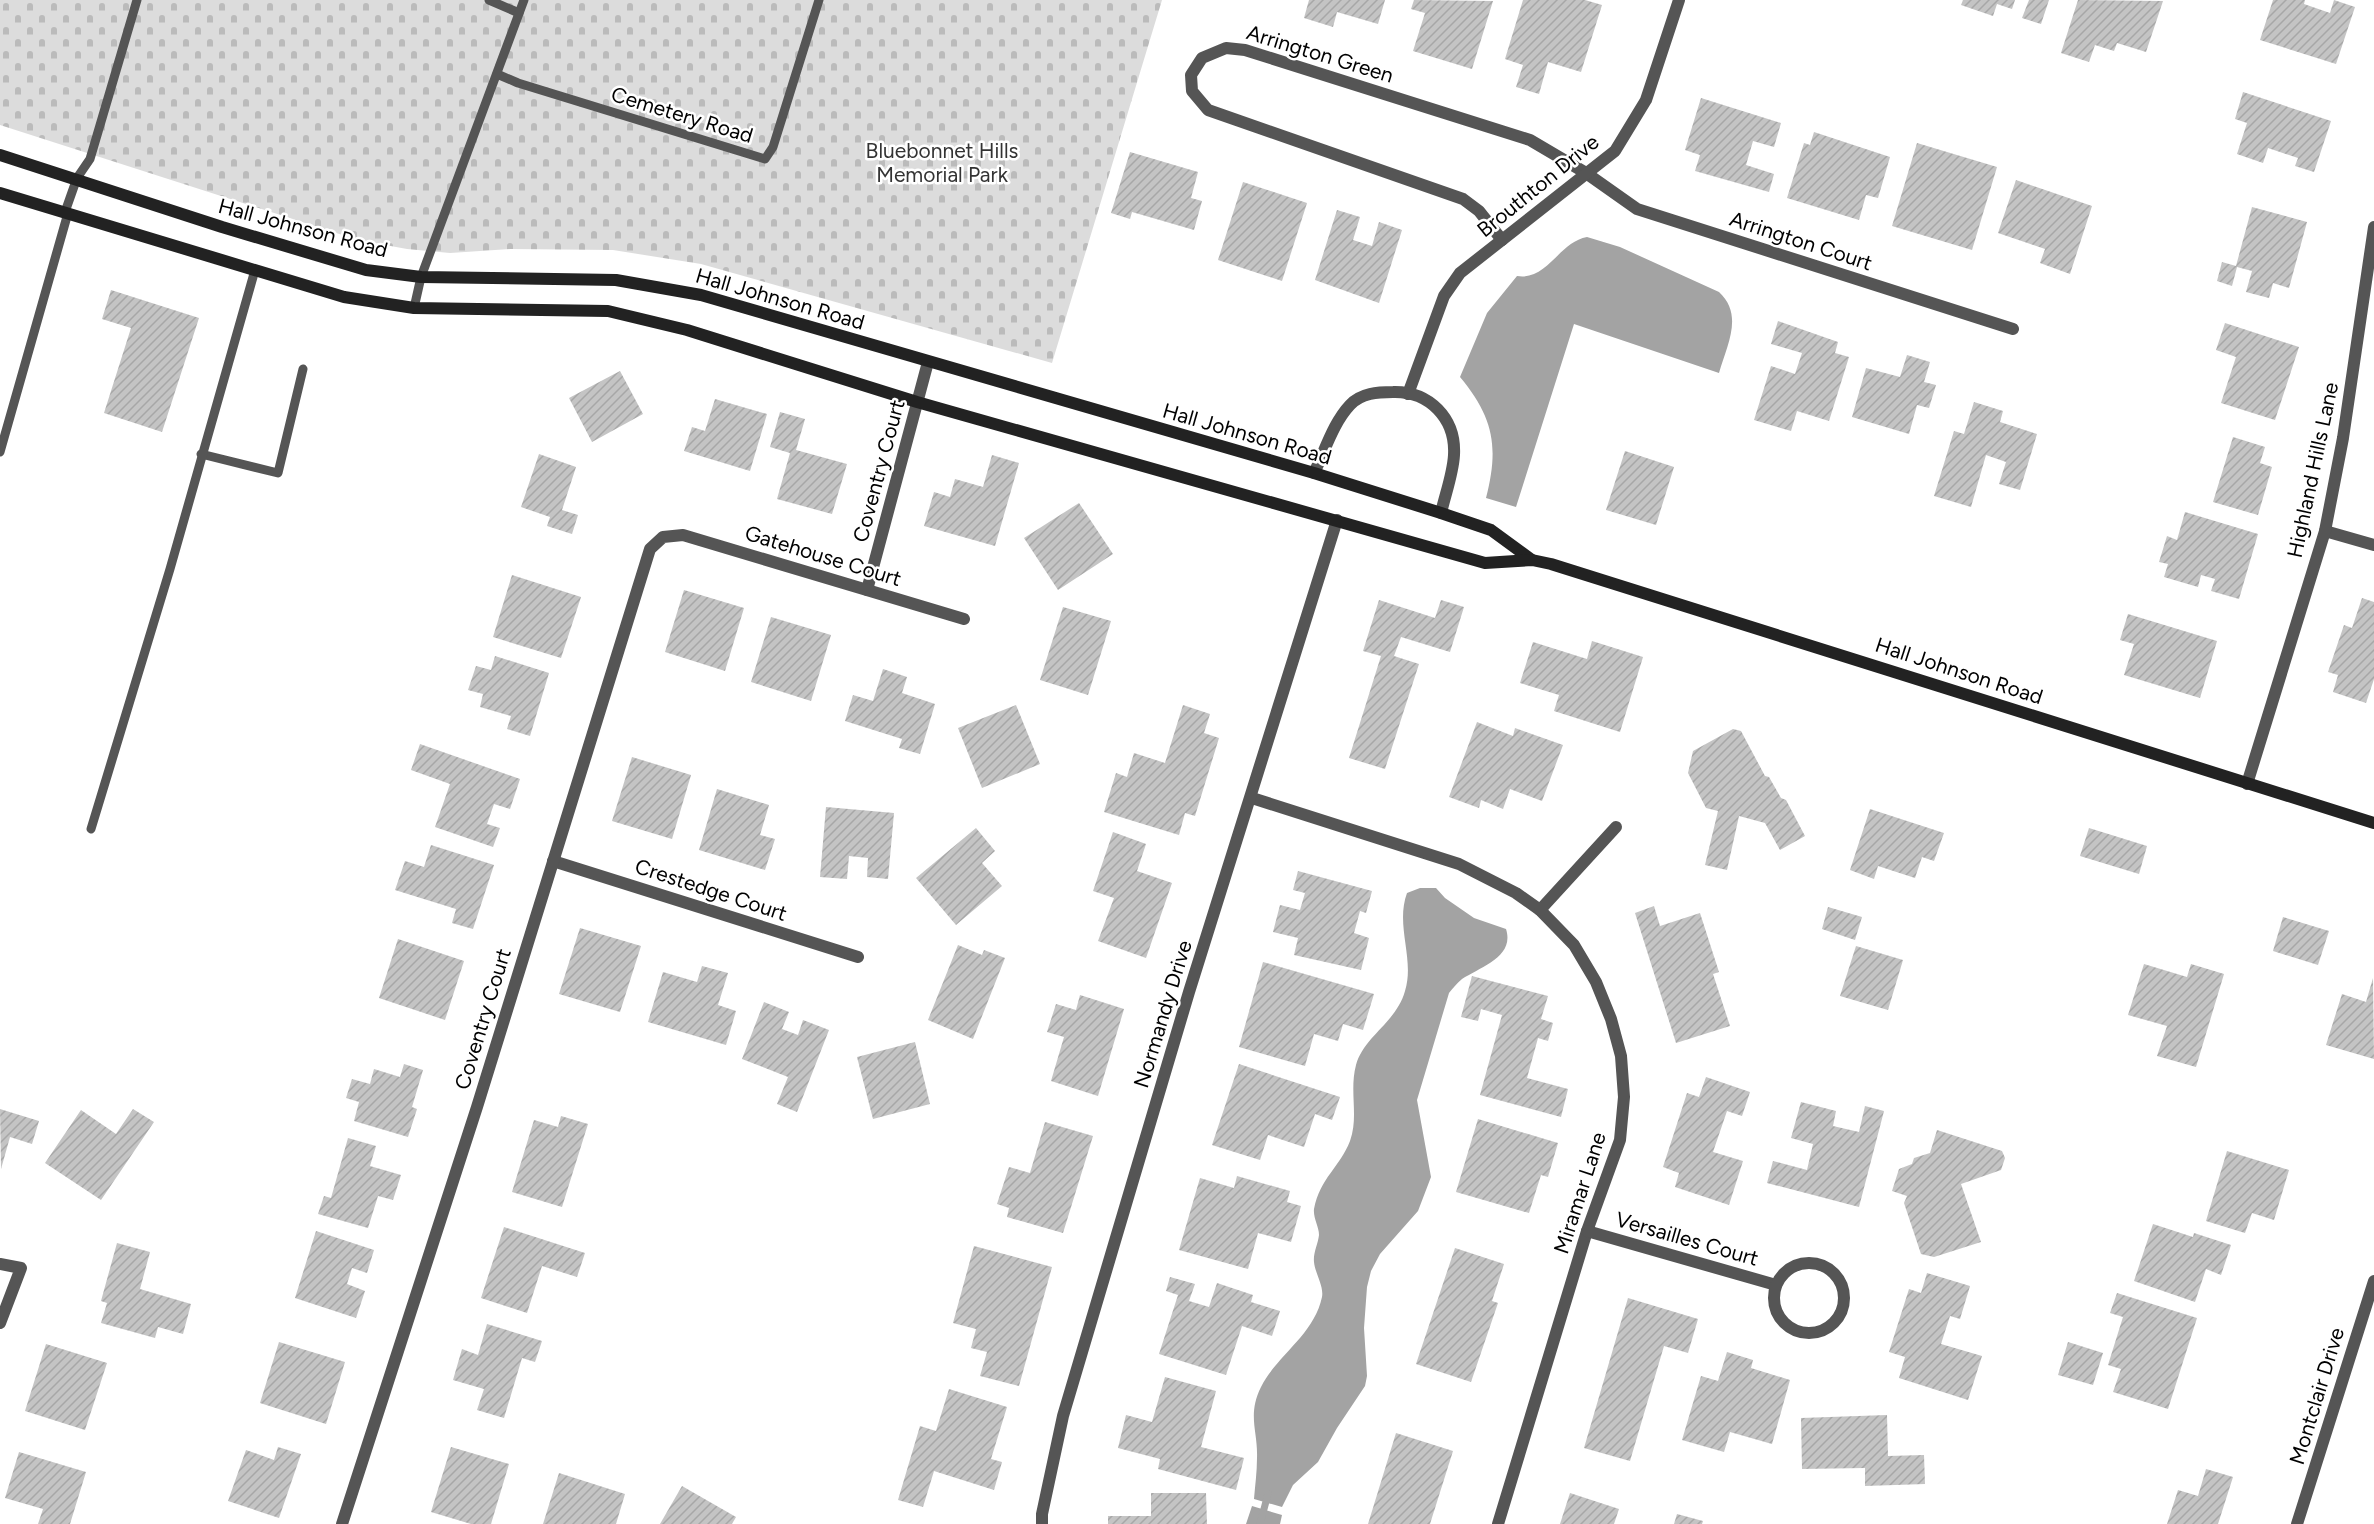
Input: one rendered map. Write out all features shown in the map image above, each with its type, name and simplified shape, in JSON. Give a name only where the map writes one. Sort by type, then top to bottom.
[{"type":"main road","name":"Hall Johnson Road","points":[[0,155],[77,178],[222,227],[366,270],[421,277],[616,280],[701,295],[1314,473],[1441,513],[1491,530],[1532,560]]},
{"type":"main road","name":"Hall Johnson Road","points":[[0,193],[344,297],[414,308],[608,311],[687,330],[917,402],[1301,513],[1337,520],[1485,563],[1532,560],[1551,564],[2374,823]]},
{"type":"street","name":"Brouthton Drive","points":[[1408,394],[1444,296],[1460,273],[1615,151],[1646,100],[1679,0]]},
{"type":"street","name":"Arrington Green","points":[[1502,240],[1479,211],[1463,199],[1208,110],[1192,91],[1191,75],[1202,58],[1226,48],[1245,50],[1530,140],[1586,173]]},
{"type":"street","name":"Arrington Court","points":[[1586,173],[1637,209],[2013,329]]},
{"type":"street","name":"Highland Hills Lane","points":[[2247,784],[2325,531],[2343,438],[2374,227]]},
{"type":"street","name":"Coventry Court","points":[[867,590],[928,362]]},
{"type":"street","points":[[1314,473],[1341,416],[1352,402],[1378,392],[1423,397],[1441,410],[1452,432],[1454,455],[1441,513]]},
{"type":"street","name":"Normandy Drive","points":[[1042,1524],[1042,1514],[1063,1416],[1189,992],[1252,798],[1337,520]]},
{"type":"street","points":[[2325,531],[2374,545]]},
{"type":"street","name":"Coventry Court","points":[[342,1524],[477,1107],[650,549],[663,537],[671,534]]},
{"type":"street","name":"Gatehouse Court","points":[[671,534],[683,535],[783,563],[964,620]]},
{"type":"street","name":"Miramar Lane","points":[[1252,798],[1459,864],[1516,893],[1540,910],[1574,945],[1596,982],[1611,1019],[1621,1056],[1624,1097],[1620,1140],[1587,1231],[1498,1524]]},
{"type":"street","points":[[1540,910],[1616,827]]},
{"type":"street","name":"Crestedge Court","points":[[552,861],[858,957]]},
{"type":"street","name":"Versailles Court","points":[[1587,1231],[1776,1285]]},
{"type":"street","name":"Versailles Court","points":[[1806,1263],[1819,1264],[1831,1270],[1840,1280],[1844,1292],[1844,1304],[1840,1317],[1820,1332],[1806,1333],[1794,1329],[1780,1316],[1774,1298],[1776,1285],[1783,1274],[1794,1266],[1806,1263]]},
{"type":"street","points":[[0,1264],[21,1268],[0,1323]]},
{"type":"street","name":"Montclair Drive","points":[[2297,1524],[2374,1281]]},
{"type":"lane","points":[[0,452],[66,213],[77,178],[90,159],[137,0]]},
{"type":"lane","points":[[489,0],[519,13]]},
{"type":"lane","points":[[414,308],[421,277],[524,0]]},
{"type":"lane","name":"Cemetery Road","points":[[497,74],[518,83],[765,159],[773,147],[819,0]]},
{"type":"lane","points":[[91,829],[170,569],[255,270]]},
{"type":"lane","points":[[201,454],[278,473],[303,369]]},
{"type":"green space","name":"Bluebonnet Hills Memorial Park","points":[[0,0],[1162,0],[1052,363],[701,264],[613,250],[510,249],[450,253],[407,249],[358,240],[0,125]]},
{"type":"shaded area","points":[[1587,237],[1620,247],[1719,292],[1727,301],[1732,320],[1729,341],[1719,373],[1574,324],[1516,507],[1486,498],[1492,463],[1491,434],[1480,406],[1460,377],[1487,313],[1517,276],[1537,273],[1568,246]]},
{"type":"shaded area","points":[[1420,888],[1436,888],[1445,898],[1474,918],[1506,929],[1507,939],[1501,954],[1462,979],[1449,993],[1417,1100],[1431,1177],[1418,1211],[1380,1254],[1371,1271],[1367,1287],[1364,1328],[1367,1376],[1365,1386],[1318,1462],[1293,1485],[1282,1507],[1254,1499],[1257,1448],[1254,1415],[1257,1397],[1268,1376],[1303,1334],[1318,1310],[1322,1293],[1314,1262],[1319,1235],[1314,1209],[1325,1181],[1346,1150],[1353,1132],[1353,1085],[1360,1055],[1395,1012],[1405,991],[1408,967],[1403,918],[1404,905],[1407,893]]},
{"type":"shaded area","points":[[1252,1506],[1282,1515],[1280,1524],[1246,1524]]},
{"type":"building","points":[[1309,0],[1385,0],[1378,24],[1337,12],[1333,27],[1304,18]]},
{"type":"building","points":[[1414,0],[1493,1],[1472,69],[1413,51],[1425,13],[1411,9]]},
{"type":"building","points":[[1523,0],[1585,0],[1602,5],[1581,72],[1548,62],[1539,94],[1516,87],[1523,65],[1505,59]]},
{"type":"building","points":[[1963,0],[2015,0],[2012,9],[1997,4],[1993,16],[1961,5]]},
{"type":"building","points":[[2029,0],[2049,0],[2041,24],[2022,18]]},
{"type":"building","points":[[2078,0],[2163,1],[2146,52],[2117,43],[2114,51],[2095,45],[2089,62],[2061,53]]},
{"type":"building","points":[[2273,0],[2305,0],[2304,4],[2330,13],[2334,0],[2355,7],[2336,64],[2260,40]]},
{"type":"building","points":[[2243,92],[2331,121],[2314,172],[2295,166],[2298,158],[2268,148],[2263,163],[2237,154],[2247,123],[2235,119]]},
{"type":"building","points":[[1701,98],[1781,123],[1774,147],[1753,141],[1746,165],[1774,174],[1769,192],[1695,171],[1700,155],[1685,150]]},
{"type":"building","points":[[1814,132],[1890,157],[1878,198],[1866,195],[1859,220],[1787,198],[1804,143],[1810,145]]},
{"type":"building","points":[[1917,143],[1997,167],[1972,250],[1892,226]]},
{"type":"building","points":[[1130,152],[1198,172],[1191,198],[1202,201],[1194,230],[1132,212],[1130,219],[1111,213]]},
{"type":"building","points":[[2016,180],[2092,206],[2070,274],[2040,263],[2045,249],[1998,233]]},
{"type":"building","points":[[1243,182],[1307,203],[1282,281],[1218,260]]},
{"type":"building","points":[[2252,207],[2307,222],[2289,288],[2273,283],[2269,298],[2246,292],[2252,271],[2237,267],[2232,286],[2217,281],[2222,262],[2236,266]]},
{"type":"building","points":[[1337,210],[1360,217],[1353,240],[1372,246],[1379,222],[1402,230],[1379,303],[1315,280]]},
{"type":"building","points":[[111,290],[199,318],[162,432],[104,413],[131,328],[102,319]]},
{"type":"building","points":[[1778,321],[1838,342],[1835,353],[1849,357],[1829,421],[1797,411],[1791,431],[1754,420],[1771,366],[1795,374],[1802,353],[1771,344]]},
{"type":"building","points":[[2225,323],[2299,347],[2275,420],[2221,403],[2236,357],[2216,350]]},
{"type":"building","points":[[1907,355],[1930,362],[1924,382],[1936,385],[1929,408],[1917,405],[1909,434],[1852,417],[1866,368],[1900,377]]},
{"type":"building","points":[[620,371],[643,414],[592,442],[569,398]]},
{"type":"building","points":[[715,399],[767,414],[750,471],[684,451],[692,427],[705,431]]},
{"type":"building","points":[[1974,402],[2003,411],[2000,422],[2037,434],[2020,490],[1999,484],[2006,462],[1986,455],[1971,507],[1934,496],[1954,431],[1964,434]]},
{"type":"building","points":[[780,412],[805,419],[796,450],[847,464],[832,514],[777,499],[790,453],[770,447]]},
{"type":"building","points":[[2233,437],[2265,447],[2260,463],[2272,467],[2258,515],[2213,502]]},
{"type":"building","points":[[1625,451],[1674,467],[1656,525],[1606,510]]},
{"type":"building","points":[[539,454],[576,467],[562,510],[578,515],[572,534],[547,526],[550,517],[521,507]]},
{"type":"building","points":[[992,455],[1019,463],[995,546],[924,526],[934,492],[950,497],[955,479],[983,487]]},
{"type":"building","points":[[1079,503],[1113,554],[1058,590],[1024,538]]},
{"type":"building","points":[[2185,512],[2258,534],[2239,599],[2211,591],[2215,579],[2201,575],[2198,587],[2164,577],[2168,564],[2159,562],[2167,536],[2177,540]]},
{"type":"building","points":[[512,575],[581,597],[561,658],[493,637]]},
{"type":"building","points":[[684,590],[744,608],[725,671],[665,652]]},
{"type":"building","points":[[2362,598],[2374,602],[2374,679],[2366,703],[2333,692],[2338,675],[2328,672],[2344,625],[2352,628]]},
{"type":"building","points":[[1379,600],[1435,618],[1441,600],[1464,607],[1450,652],[1401,637],[1394,656],[1419,664],[1385,769],[1349,758],[1381,656],[1363,651]]},
{"type":"building","points":[[1063,607],[1111,621],[1088,695],[1040,680]]},
{"type":"building","points":[[2128,614],[2217,641],[2200,698],[2124,675],[2134,644],[2120,640]]},
{"type":"building","points":[[771,617],[831,635],[811,701],[751,682]]},
{"type":"building","points":[[1592,641],[1643,657],[1620,732],[1554,711],[1559,695],[1520,683],[1533,642],[1587,659]]},
{"type":"building","points":[[495,656],[549,673],[530,736],[507,729],[511,716],[480,707],[483,694],[468,690],[476,666],[491,670]]},
{"type":"building","points":[[883,669],[907,677],[902,693],[935,704],[920,754],[899,748],[902,739],[845,721],[853,695],[873,701]]},
{"type":"building","points":[[1016,705],[1040,764],[982,788],[958,728]]},
{"type":"building","points":[[1183,705],[1210,714],[1204,733],[1219,738],[1195,816],[1185,813],[1179,835],[1104,812],[1116,773],[1127,777],[1134,753],[1165,763]]},
{"type":"building","points":[[1477,722],[1513,736],[1515,728],[1563,745],[1542,801],[1510,789],[1503,809],[1481,800],[1479,808],[1449,797]]},
{"type":"building","points":[[1733,729],[1741,731],[1765,776],[1769,777],[1781,798],[1786,800],[1805,836],[1780,850],[1765,823],[1739,816],[1727,870],[1705,865],[1718,811],[1706,808],[1688,773],[1693,751]]},
{"type":"building","points":[[420,744],[520,779],[510,809],[494,804],[487,824],[500,828],[493,847],[435,827],[450,784],[411,770]]},
{"type":"building","points":[[632,757],[691,775],[672,839],[612,821]]},
{"type":"building","points":[[717,789],[769,805],[760,835],[775,839],[765,870],[699,850]]},
{"type":"building","points":[[826,807],[894,813],[888,879],[867,877],[868,858],[849,856],[847,879],[820,877]]},
{"type":"building","points":[[1870,809],[1944,833],[1934,861],[1922,857],[1915,878],[1878,866],[1874,879],[1850,870]]},
{"type":"building","points":[[976,828],[995,851],[982,863],[1002,886],[956,925],[916,878]]},
{"type":"building","points":[[2089,828],[2147,846],[2139,874],[2080,856]]},
{"type":"building","points":[[1113,832],[1146,844],[1137,871],[1172,883],[1146,958],[1098,941],[1114,898],[1093,891]]},
{"type":"building","points":[[431,845],[494,865],[473,929],[452,923],[456,909],[395,890],[405,861],[424,867]]},
{"type":"building","points":[[1298,871],[1372,891],[1366,913],[1360,911],[1354,933],[1369,938],[1361,970],[1294,955],[1298,938],[1273,932],[1280,905],[1300,910],[1305,893],[1293,890]]},
{"type":"building","points":[[1654,906],[1660,926],[1700,913],[1719,972],[1713,974],[1730,1026],[1676,1043],[1635,913]]},
{"type":"building","points":[[1828,907],[1862,917],[1855,940],[1822,929]]},
{"type":"building","points":[[2283,917],[2329,931],[2318,965],[2273,951]]},
{"type":"building","points":[[580,928],[641,946],[620,1012],[559,994]]},
{"type":"building","points":[[398,939],[464,961],[445,1020],[379,998]]},
{"type":"building","points":[[958,945],[982,955],[984,950],[1005,958],[973,1039],[928,1020]]},
{"type":"building","points":[[1856,946],[1903,960],[1888,1010],[1840,996]]},
{"type":"building","points":[[1263,962],[1374,994],[1363,1030],[1343,1024],[1338,1041],[1314,1034],[1305,1066],[1239,1047]]},
{"type":"building","points":[[2144,964],[2187,977],[2191,964],[2224,974],[2196,1067],[2157,1056],[2167,1026],[2128,1015]]},
{"type":"building","points":[[702,966],[728,973],[718,1005],[736,1011],[726,1045],[648,1022],[663,972],[697,982]]},
{"type":"building","points":[[1472,976],[1548,996],[1541,1019],[1553,1023],[1548,1041],[1538,1038],[1527,1078],[1568,1089],[1561,1117],[1480,1095],[1502,1015],[1481,1009],[1478,1021],[1461,1017]]},
{"type":"building","points":[[2373,978],[2374,1059],[2326,1045],[2342,994],[2366,1002]]},
{"type":"building","points":[[1080,995],[1124,1009],[1098,1096],[1051,1081],[1064,1037],[1047,1032],[1056,1004],[1076,1010]]},
{"type":"building","points":[[764,1002],[789,1012],[782,1029],[798,1035],[803,1020],[829,1030],[797,1112],[777,1104],[788,1077],[742,1059]]},
{"type":"building","points":[[915,1042],[930,1104],[873,1119],[857,1057]]},
{"type":"building","points":[[404,1064],[423,1070],[412,1107],[417,1109],[408,1137],[354,1121],[359,1102],[346,1098],[352,1079],[370,1084],[374,1069],[400,1077]]},
{"type":"building","points":[[1239,1064],[1340,1097],[1332,1120],[1315,1114],[1304,1147],[1268,1135],[1260,1160],[1212,1145]]},
{"type":"building","points":[[1706,1077],[1750,1092],[1742,1116],[1727,1111],[1713,1152],[1743,1161],[1729,1205],[1675,1187],[1679,1173],[1663,1167],[1687,1093],[1699,1097]]},
{"type":"building","points":[[1801,1102],[1836,1111],[1833,1126],[1859,1132],[1865,1106],[1884,1111],[1859,1207],[1767,1183],[1773,1161],[1807,1170],[1813,1144],[1791,1138]]},
{"type":"building","points":[[0,1109],[39,1121],[32,1144],[10,1137],[1,1169]]},
{"type":"building","points":[[133,1109],[154,1122],[101,1200],[45,1163],[81,1110],[116,1134]]},
{"type":"building","points":[[561,1116],[588,1124],[562,1207],[512,1192],[534,1120],[558,1127]]},
{"type":"building","points":[[1478,1119],[1558,1143],[1548,1177],[1541,1175],[1529,1213],[1456,1192]]},
{"type":"building","points":[[1045,1122],[1093,1136],[1063,1233],[1007,1217],[1009,1208],[997,1204],[1009,1167],[1030,1173]]},
{"type":"building","points":[[1937,1130],[2002,1151],[2005,1158],[2001,1170],[1961,1184],[1981,1242],[1934,1257],[1921,1254],[1904,1203],[1907,1196],[1892,1191],[1899,1169],[1912,1164],[1914,1158],[1930,1153]]},
{"type":"building","points":[[348,1138],[376,1146],[370,1166],[401,1175],[393,1200],[378,1196],[368,1228],[318,1214],[324,1196],[331,1198]]},
{"type":"building","points":[[2227,1151],[2289,1170],[2274,1220],[2252,1213],[2245,1233],[2206,1221]]},
{"type":"building","points":[[1237,1176],[1290,1191],[1287,1202],[1301,1206],[1291,1242],[1258,1233],[1248,1269],[1179,1250],[1200,1178],[1234,1188]]},
{"type":"building","points":[[2153,1224],[2193,1237],[2194,1233],[2231,1245],[2221,1275],[2206,1269],[2195,1302],[2134,1281]]},
{"type":"building","points":[[504,1227],[585,1253],[577,1277],[542,1266],[527,1313],[481,1298]]},
{"type":"building","points":[[316,1231],[374,1250],[367,1273],[352,1268],[347,1284],[365,1291],[356,1318],[295,1298]]},
{"type":"building","points":[[117,1243],[150,1252],[140,1289],[191,1304],[183,1334],[158,1327],[155,1338],[101,1323],[107,1303],[101,1301]]},
{"type":"building","points":[[974,1246],[1052,1267],[1019,1386],[980,1376],[987,1352],[971,1348],[976,1329],[953,1323]]},
{"type":"building","points":[[1455,1248],[1504,1264],[1492,1301],[1498,1303],[1471,1382],[1416,1364]]},
{"type":"building","points":[[1927,1273],[1970,1286],[1960,1319],[1950,1316],[1941,1344],[1982,1356],[1968,1400],[1899,1378],[1905,1357],[1889,1352],[1909,1289],[1921,1293]]},
{"type":"building","points":[[1170,1277],[1195,1284],[1189,1301],[1209,1307],[1217,1283],[1253,1295],[1251,1302],[1280,1311],[1272,1336],[1242,1326],[1226,1375],[1159,1354],[1178,1295],[1166,1291]]},
{"type":"building","points":[[2117,1293],[2197,1318],[2168,1409],[2113,1392],[2121,1369],[2108,1365],[2123,1317],[2110,1313]]},
{"type":"building","points":[[1628,1298],[1698,1319],[1688,1353],[1664,1346],[1630,1461],[1584,1448]]},
{"type":"building","points":[[487,1324],[542,1341],[535,1362],[522,1358],[504,1418],[477,1410],[484,1389],[453,1380],[462,1349],[478,1355]]},
{"type":"building","points":[[279,1342],[345,1362],[326,1424],[260,1403]]},
{"type":"building","points":[[2068,1342],[2103,1353],[2093,1385],[2058,1375]]},
{"type":"building","points":[[46,1344],[107,1363],[85,1430],[25,1411]]},
{"type":"building","points":[[1727,1352],[1753,1360],[1751,1368],[1790,1380],[1772,1444],[1730,1432],[1724,1452],[1682,1440],[1701,1376],[1718,1381]]},
{"type":"building","points":[[1165,1377],[1216,1391],[1201,1447],[1244,1458],[1236,1490],[1158,1469],[1160,1459],[1118,1448],[1126,1415],[1152,1422]]},
{"type":"building","points":[[949,1389],[1007,1407],[991,1459],[1002,1462],[994,1490],[934,1471],[923,1507],[898,1500],[920,1426],[936,1431]]},
{"type":"building","points":[[1887,1415],[1888,1456],[1924,1455],[1925,1484],[1865,1486],[1865,1468],[1802,1469],[1801,1418]]},
{"type":"building","points":[[1396,1433],[1453,1451],[1430,1524],[1368,1524]]},
{"type":"building","points":[[278,1447],[301,1454],[279,1518],[228,1501],[246,1450],[274,1460]]},
{"type":"building","points":[[451,1447],[509,1464],[491,1524],[471,1524],[431,1512]]},
{"type":"building","points":[[19,1452],[86,1472],[70,1524],[38,1524],[43,1509],[5,1498]]},
{"type":"building","points":[[2206,1469],[2233,1477],[2218,1524],[2167,1524],[2178,1490],[2198,1496]]},
{"type":"building","points":[[559,1473],[625,1494],[616,1524],[543,1524]]},
{"type":"building","points":[[682,1486],[736,1517],[732,1524],[660,1524]]},
{"type":"building","points":[[1151,1493],[1206,1493],[1207,1524],[1108,1524],[1108,1516],[1151,1516]]},
{"type":"building","points":[[1570,1493],[1619,1509],[1614,1524],[1560,1524]]},
{"type":"building","points":[[1677,1514],[1703,1521],[1702,1524],[1674,1524]]},
{"type":"waterway","points":[[1260,1524],[1268,1494]]}]
